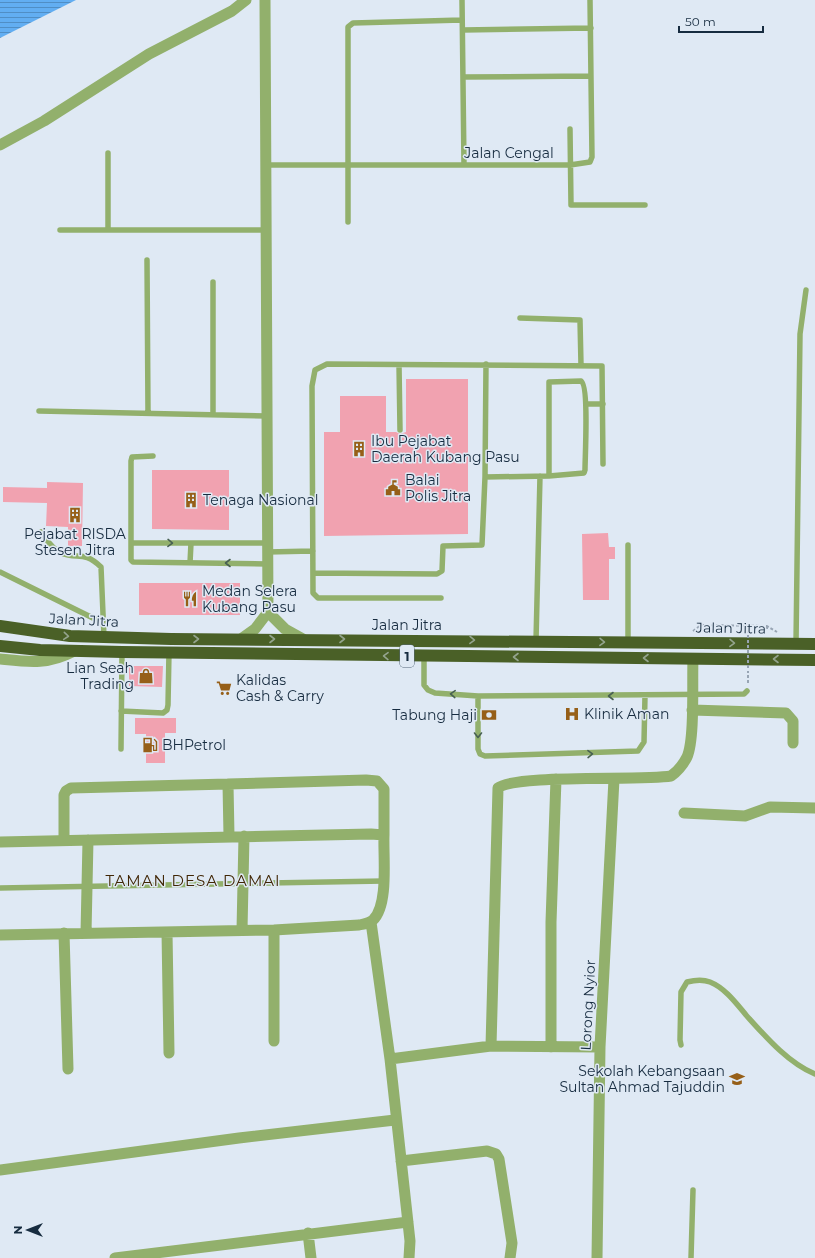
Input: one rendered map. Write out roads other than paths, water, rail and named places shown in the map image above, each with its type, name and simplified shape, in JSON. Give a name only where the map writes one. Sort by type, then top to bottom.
[{"type":"highway","points":[[0,617],[38,633]]},
{"type":"highway","name":"Jalan Jitra","points":[[0,626],[38,633],[104,637],[815,644]]},
{"type":"highway","name":"1","points":[[0,646],[27,650],[122,652],[424,657],[815,660]]},
{"type":"street","points":[[0,145],[44,121],[149,54],[232,11],[246,0]]},
{"type":"street","points":[[241,639],[255,629],[268,612],[265,0]]},
{"type":"street","points":[[268,612],[285,629],[303,639]]},
{"type":"street","points":[[0,659],[32,662],[48,661],[74,651]]},
{"type":"street","points":[[491,1046],[498,788],[507,784],[556,779],[660,778],[671,776],[679,770],[687,756],[692,710],[693,659]]},
{"type":"street","points":[[692,710],[786,713],[793,721],[793,743]]},
{"type":"street","name":"Lorong Nyior","points":[[597,1258],[600,1047],[614,778]]},
{"type":"street","points":[[551,1047],[551,922],[556,779]]},
{"type":"street","points":[[0,935],[274,930],[358,925],[371,922],[377,915],[384,881],[384,789],[377,781],[366,780],[70,788],[64,795],[64,840]]},
{"type":"street","points":[[228,784],[229,836]]},
{"type":"street","points":[[684,813],[745,816],[770,807],[815,808]]},
{"type":"street","points":[[0,842],[229,836],[384,835]]},
{"type":"street","points":[[242,930],[244,836]]},
{"type":"street","points":[[86,933],[88,840]]},
{"type":"street","points":[[371,922],[390,1059],[395,1120],[410,1241],[409,1258]]},
{"type":"street","points":[[274,930],[274,1041]]},
{"type":"street","points":[[167,932],[169,1053]]},
{"type":"street","points":[[64,933],[68,1069]]},
{"type":"street","points":[[390,1059],[491,1046],[600,1047]]},
{"type":"street","points":[[0,1170],[239,1138],[395,1120]]},
{"type":"street","points":[[401,1161],[486,1151],[496,1154],[499,1159],[512,1243],[510,1258]]},
{"type":"street","points":[[115,1258],[308,1233],[408,1222]]},
{"type":"street","points":[[308,1233],[311,1258]]},
{"type":"lane","points":[[462,0],[464,165]]},
{"type":"lane","name":"Jalan Cengal","points":[[265,165],[570,165],[586,164],[590,162],[592,157],[590,0]]},
{"type":"lane","points":[[348,222],[348,27],[353,23],[462,20]]},
{"type":"lane","points":[[463,30],[591,28]]},
{"type":"lane","points":[[463,77],[591,76]]},
{"type":"lane","points":[[570,129],[571,205],[645,205]]},
{"type":"lane","points":[[108,153],[108,230]]},
{"type":"lane","points":[[60,230],[266,230]]},
{"type":"lane","points":[[147,260],[148,413]]},
{"type":"lane","points":[[213,282],[213,415]]},
{"type":"lane","points":[[796,644],[800,334],[806,290]]},
{"type":"lane","points":[[520,318],[580,320],[581,365]]},
{"type":"lane","points":[[441,598],[318,598],[312,593],[314,573],[312,386],[316,370],[327,364],[602,366],[603,464]]},
{"type":"lane","points":[[314,573],[440,573],[443,546],[482,545],[485,476],[486,364]]},
{"type":"lane","points":[[399,365],[400,430]]},
{"type":"lane","points":[[485,476],[549,476],[580,474],[585,470],[586,404],[584,381],[549,382],[549,476]]},
{"type":"lane","points":[[586,404],[603,404]]},
{"type":"lane","points":[[39,410],[266,416]]},
{"type":"lane","points":[[153,456],[135,456],[132,457],[130,461],[131,560],[133,562],[267,564]]},
{"type":"lane","points":[[536,641],[540,476]]},
{"type":"lane","points":[[41,532],[57,551],[63,554],[88,556],[101,567],[104,637]]},
{"type":"lane","points":[[131,543],[191,543],[313,551]]},
{"type":"lane","points":[[190,563],[191,543]]},
{"type":"lane","points":[[628,545],[628,642]]},
{"type":"lane","points":[[0,572],[104,623]]},
{"type":"lane","points":[[121,749],[122,652]]},
{"type":"lane","points":[[121,711],[162,712],[167,710],[168,652]]},
{"type":"lane","points":[[424,657],[424,685],[428,690],[435,693],[478,696],[645,696],[744,694],[747,690]]},
{"type":"lane","points":[[478,696],[478,749],[480,754],[485,756],[638,751],[644,742],[645,696]]},
{"type":"lane","points":[[0,888],[384,881]]},
{"type":"lane","points":[[681,1045],[681,992],[687,982],[697,979],[711,982],[728,994],[756,1026],[799,1067],[815,1074]]},
{"type":"lane","points":[[691,1258],[693,1190]]},
{"type":"water","points":[[0,0],[76,0],[0,38]]},
{"type":"place","name":"Ibu Pejabat Daerah Kubang Pasu","points":[[359,449]]},
{"type":"place","name":"Balai Polis Jitra","points":[[393,488]]},
{"type":"place","name":"Tenaga Nasional","points":[[191,500]]},
{"type":"place","name":"Pejabat RISDA Stesen Jitra","points":[[75,515]]},
{"type":"place","name":"Medan Selera Kubang Pasu","points":[[190,599]]},
{"type":"place","name":"Lian Seah Trading","points":[[146,676]]},
{"type":"place","name":"Kalidas Cash & Carry","points":[[224,688]]},
{"type":"place","name":"Klinik Aman","points":[[572,714]]},
{"type":"place","name":"Tabung Haji","points":[[489,715]]},
{"type":"place","name":"BHPetrol","points":[[150,745]]},
{"type":"place","name":"Sekolah Kebangsaan Sultan Ahmad Tajuddin","points":[[737,1079]]},
{"type":"district","name":"TAMAN DESA DAMAI","points":[[193,880]]}]
